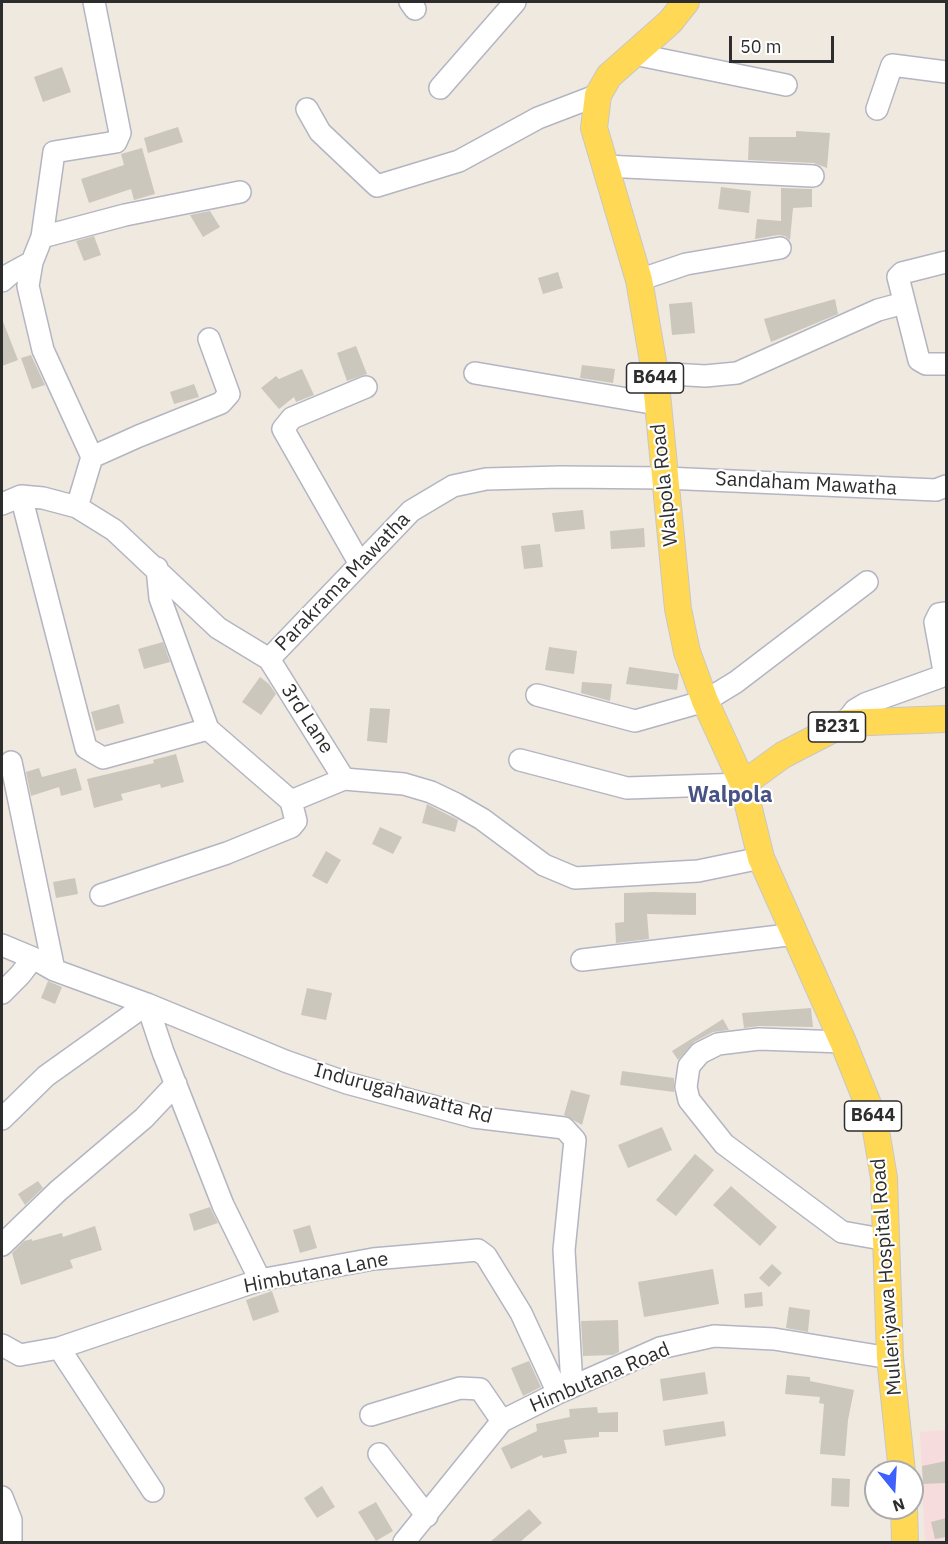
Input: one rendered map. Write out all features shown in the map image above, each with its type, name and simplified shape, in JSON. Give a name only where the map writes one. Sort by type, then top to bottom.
[{"type":"main road","name":"Walpola Road","points":[[686,2],[670,22],[609,76],[598,95],[594,128],[639,280],[655,373],[678,609],[687,652],[705,701],[743,784]]},
{"type":"main road","name":"B231","points":[[743,784],[783,755],[845,723],[946,719]]},
{"type":"main road","name":"Mulleriyawa Hospital Road","points":[[743,784],[760,858],[796,934],[874,1119],[884,1178],[890,1358],[901,1460]]},
{"type":"main road","points":[[904,1520],[905,1542]]},
{"type":"street","points":[[77,507],[92,457],[43,350],[28,286],[32,262],[42,237],[54,152],[116,142],[120,134],[94,2]]},
{"type":"street","points":[[440,88],[515,2]]},
{"type":"street","points":[[634,54],[786,85]]},
{"type":"street","points":[[877,109],[892,65],[946,72]]},
{"type":"street","points":[[307,109],[320,132],[377,186],[459,161],[538,118],[598,95]]},
{"type":"street","points":[[605,166],[813,176]]},
{"type":"street","points":[[42,237],[125,215],[240,192]]},
{"type":"street","points":[[639,280],[686,264],[780,248]]},
{"type":"street","points":[[2,281],[32,262]]},
{"type":"street","points":[[946,262],[902,273],[898,277],[919,360],[926,364],[946,364]]},
{"type":"street","points":[[655,373],[705,376],[737,373],[878,310],[904,303]]},
{"type":"street","points":[[92,457],[221,403],[229,394],[209,339]]},
{"type":"street","points":[[475,373],[657,404]]},
{"type":"street","points":[[360,564],[283,429],[292,418],[366,387]]},
{"type":"street","name":"Parakrama Mawatha","points":[[11,500],[43,498],[77,507],[114,530],[157,568],[218,628],[269,659],[411,511],[453,486],[486,479],[665,478]]},
{"type":"street","name":"Sandaham Mawatha","points":[[665,478],[936,490],[946,486]]},
{"type":"street","points":[[11,500],[86,748],[104,758],[208,729]]},
{"type":"street","points":[[100,895],[227,853],[291,827],[296,821],[291,801],[208,729],[160,598],[157,568]]},
{"type":"street","points":[[537,695],[635,721],[705,701],[736,682],[867,582]]},
{"type":"street","points":[[845,723],[855,710],[865,704],[940,677],[944,671],[935,622],[939,614],[946,613]]},
{"type":"street","name":"3rd Lane","points":[[269,659],[344,778]]},
{"type":"street","points":[[520,760],[627,788],[743,784]]},
{"type":"street","points":[[11,762],[54,970]]},
{"type":"street","points":[[291,801],[344,778],[404,784],[431,792],[482,819],[544,865],[575,878],[698,871],[760,858]]},
{"type":"street","points":[[582,960],[796,934]]},
{"type":"street","name":"Indurugahawatta Rd","points":[[2,945],[54,970],[347,1083],[474,1116],[564,1128],[575,1140],[564,1250],[565,1389]]},
{"type":"street","points":[[2,993],[33,958]]},
{"type":"street","points":[[2,1119],[46,1076],[147,1004],[223,1205],[260,1280]]},
{"type":"street","points":[[843,1042],[759,1039],[718,1044],[700,1053],[689,1066],[686,1087],[689,1100],[724,1144],[842,1232],[887,1240]]},
{"type":"street","points":[[2,1245],[58,1191],[144,1118],[176,1084]]},
{"type":"street","name":"Himbutana Lane","points":[[2,1345],[20,1355],[59,1348],[260,1280],[373,1259],[478,1250],[486,1256],[565,1389]]},
{"type":"street","name":"Himbutana Road","points":[[404,1542],[502,1421],[565,1389],[660,1348],[714,1336],[774,1339],[890,1358]]},
{"type":"street","points":[[59,1348],[153,1491]]},
{"type":"street","points":[[371,1415],[460,1388],[480,1389],[502,1421]]},
{"type":"street","points":[[379,1454],[426,1516]]},
{"type":"street","points":[[2,1497],[11,1520],[11,1542]]},
{"type":"shaded area","points":[[946,1430],[946,1542],[925,1542],[924,1460],[921,1460],[920,1432]]},
{"type":"building","points":[[62,67],[71,92],[43,102],[34,77]]},
{"type":"building","points":[[178,127],[183,142],[148,153],[144,138]]},
{"type":"building","points":[[796,131],[830,133],[827,168],[814,163],[748,160],[749,137],[796,137]]},
{"type":"building","points":[[142,148],[155,194],[134,200],[131,189],[89,203],[81,179],[124,165],[121,154]]},
{"type":"building","points":[[721,187],[751,191],[749,213],[718,209]]},
{"type":"building","points":[[781,188],[812,189],[812,207],[793,208],[790,240],[778,235],[755,239],[757,219],[781,221]]},
{"type":"building","points":[[210,211],[220,227],[203,237],[190,215]]},
{"type":"building","points":[[94,236],[101,255],[84,261],[76,241]]},
{"type":"building","points":[[558,272],[563,288],[543,294],[538,278]]},
{"type":"building","points":[[835,299],[838,314],[771,342],[764,319]]},
{"type":"building","points":[[692,302],[695,333],[672,335],[669,304]]},
{"type":"building","points":[[2,319],[18,360],[2,366]]},
{"type":"building","points":[[356,346],[367,374],[347,381],[337,353]]},
{"type":"building","points":[[31,355],[45,385],[32,389],[21,358]]},
{"type":"building","points":[[582,365],[615,369],[613,383],[580,378]]},
{"type":"building","points":[[302,369],[314,395],[296,402],[294,397],[279,409],[261,388],[276,376],[279,379]]},
{"type":"building","points":[[194,384],[199,397],[174,404],[170,392]]},
{"type":"building","points":[[583,510],[585,529],[555,532],[552,513]]},
{"type":"building","points":[[644,528],[645,547],[611,549],[610,531]]},
{"type":"building","points":[[540,544],[543,567],[524,569],[521,546]]},
{"type":"building","points":[[163,642],[170,662],[144,669],[138,649]]},
{"type":"building","points":[[549,647],[577,651],[574,674],[545,670]]},
{"type":"building","points":[[629,667],[679,674],[677,690],[626,684]]},
{"type":"building","points":[[260,677],[276,694],[261,715],[242,702]]},
{"type":"building","points":[[582,682],[612,684],[610,701],[581,693]]},
{"type":"building","points":[[119,704],[124,723],[96,731],[91,712]]},
{"type":"building","points":[[370,708],[390,709],[387,743],[367,741]]},
{"type":"building","points":[[176,754],[184,782],[161,788],[160,784],[121,794],[123,800],[94,808],[87,779],[154,763],[153,760]]},
{"type":"building","points":[[39,768],[42,777],[76,768],[82,790],[61,796],[59,787],[31,796],[26,772]]},
{"type":"building","points":[[427,804],[458,820],[455,832],[422,823]]},
{"type":"building","points":[[380,827],[402,837],[393,854],[372,844]]},
{"type":"building","points":[[326,851],[341,860],[327,884],[312,876]]},
{"type":"building","points":[[75,878],[78,894],[56,898],[53,882]]},
{"type":"building","points":[[624,893],[696,893],[696,915],[647,914],[649,939],[616,943],[615,923],[624,922]]},
{"type":"building","points":[[48,981],[62,987],[55,1004],[41,998]]},
{"type":"building","points":[[307,988],[332,993],[326,1020],[301,1015]]},
{"type":"building","points":[[811,1008],[813,1027],[744,1028],[742,1013]]},
{"type":"building","points":[[723,1019],[729,1030],[713,1032],[694,1042],[678,1060],[672,1051]]},
{"type":"building","points":[[622,1071],[674,1078],[674,1092],[620,1085]]},
{"type":"building","points":[[571,1090],[590,1095],[582,1125],[564,1115]]},
{"type":"building","points":[[662,1127],[672,1150],[628,1168],[618,1145]]},
{"type":"building","points":[[695,1154],[714,1170],[676,1216],[656,1200]]},
{"type":"building","points":[[38,1181],[43,1188],[25,1205],[18,1194]]},
{"type":"building","points":[[731,1186],[777,1227],[760,1246],[713,1205]]},
{"type":"building","points":[[210,1207],[218,1223],[194,1231],[189,1214]]},
{"type":"building","points":[[310,1225],[317,1248],[300,1253],[293,1230]]},
{"type":"building","points":[[95,1226],[102,1250],[70,1260],[73,1268],[21,1285],[12,1253],[24,1241],[62,1233],[63,1237]]},
{"type":"building","points":[[772,1264],[782,1273],[769,1287],[759,1278]]},
{"type":"building","points":[[713,1269],[719,1304],[644,1317],[638,1282]]},
{"type":"building","points":[[272,1291],[279,1312],[253,1321],[246,1300]]},
{"type":"building","points":[[762,1292],[763,1306],[745,1308],[744,1294]]},
{"type":"building","points":[[789,1307],[810,1310],[808,1332],[786,1328]]},
{"type":"building","points":[[618,1320],[619,1352],[613,1355],[583,1356],[581,1321]]},
{"type":"building","points":[[529,1361],[541,1387],[523,1396],[511,1368]]},
{"type":"building","points":[[705,1372],[708,1394],[663,1401],[660,1379]]},
{"type":"building","points":[[787,1375],[810,1377],[810,1381],[854,1390],[848,1420],[845,1456],[820,1454],[824,1404],[819,1403],[820,1397],[785,1394]]},
{"type":"building","points":[[597,1407],[598,1413],[618,1412],[618,1432],[599,1432],[599,1437],[564,1440],[567,1453],[543,1458],[542,1455],[511,1469],[501,1448],[537,1431],[536,1424],[570,1417],[569,1409]]},
{"type":"building","points":[[724,1421],[726,1436],[665,1446],[663,1430]]},
{"type":"building","points":[[946,1461],[946,1483],[924,1484],[924,1466]]},
{"type":"building","points":[[832,1478],[850,1479],[849,1507],[831,1506]]},
{"type":"building","points":[[322,1486],[335,1507],[317,1518],[304,1498]]},
{"type":"building","points":[[376,1502],[393,1531],[376,1541],[358,1512]]},
{"type":"building","points":[[529,1509],[542,1523],[520,1542],[490,1542]]},
{"type":"building","points":[[946,1518],[946,1537],[935,1539],[931,1522]]},
{"type":"district","name":"Walpola","points":[[730,796]]}]
